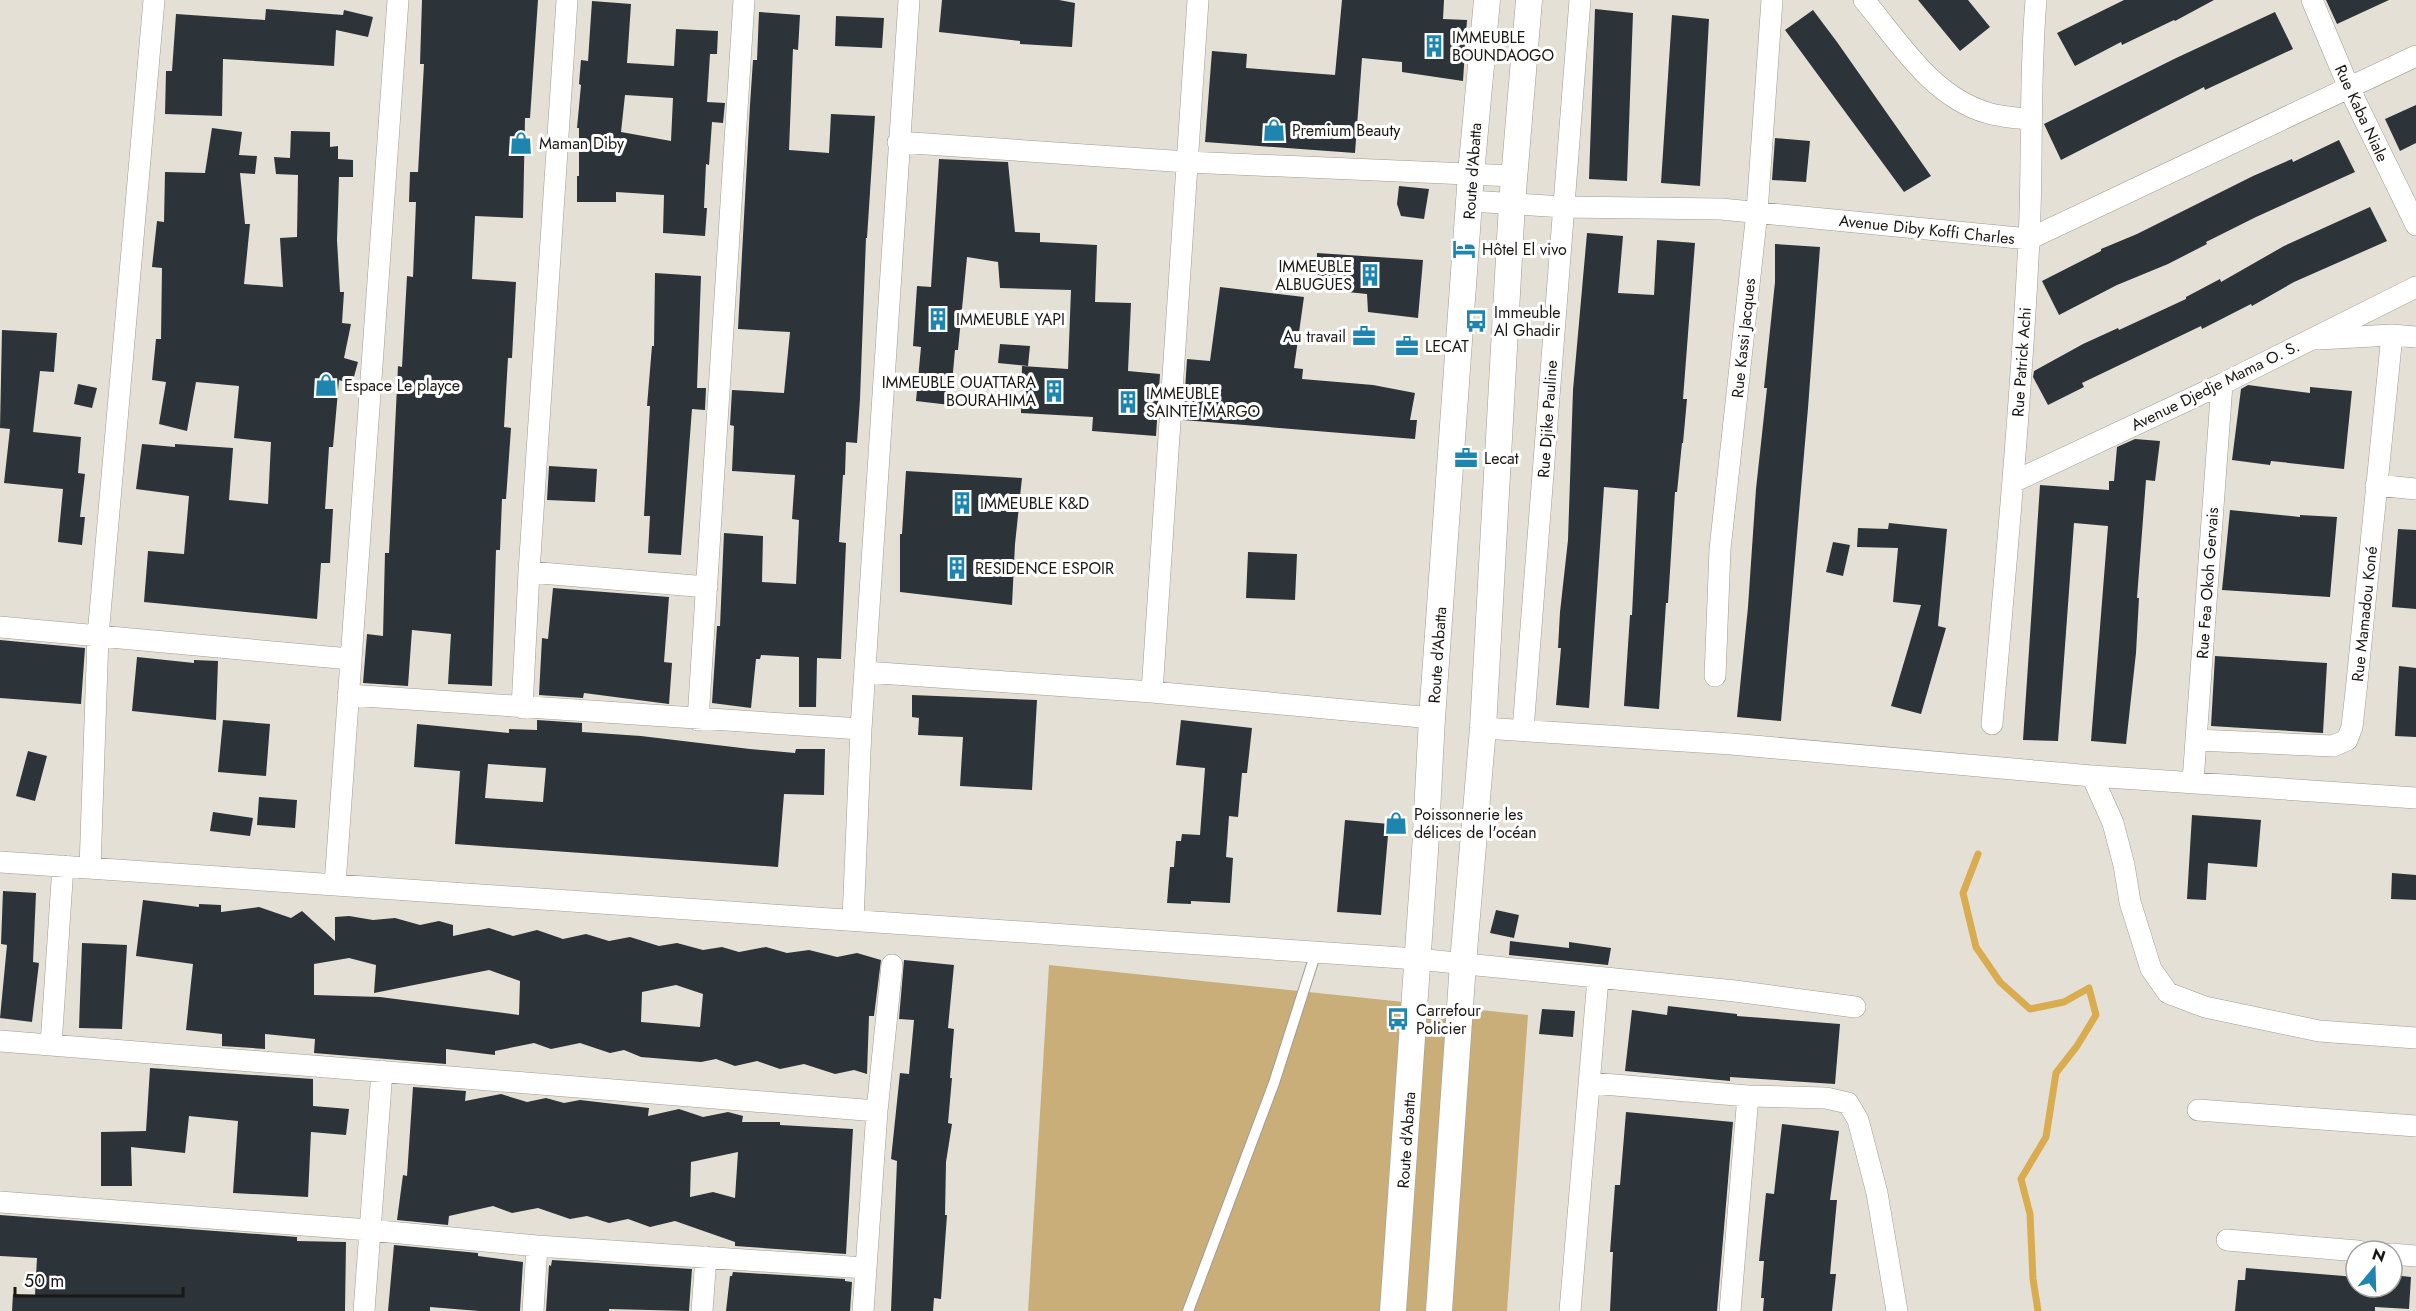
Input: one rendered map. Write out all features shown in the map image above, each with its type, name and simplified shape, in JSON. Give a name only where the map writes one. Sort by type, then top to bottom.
[{"type":"street","points":[[90,868],[98,636],[154,0]]},
{"type":"street","points":[[334,885],[398,0]]},
{"type":"street","points":[[522,708],[567,0]]},
{"type":"street","points":[[698,720],[744,0]]},
{"type":"street","points":[[853,920],[861,729],[909,0]]},
{"type":"street","points":[[1152,692],[1198,0]]},
{"type":"street","name":"Route d'Abatta","points":[[1393,1311],[1432,718],[1487,0]]},
{"type":"street","points":[[1439,1311],[1463,963],[1483,728],[1512,203],[1528,0]]},
{"type":"street","name":"Rue Djike Pauline","points":[[1523,730],[1580,0]]},
{"type":"street","name":"Rue Kassi Jacques","points":[[1715,676],[1720,549],[1757,212],[1772,0]]},
{"type":"street","points":[[1864,0],[1937,87],[1966,105],[1990,114],[2030,119]]},
{"type":"street","name":"Rue Kaba Niale","points":[[2312,0],[2349,88],[2416,225]]},
{"type":"street","name":"Rue Patrick Achi","points":[[1992,724],[2013,482],[2029,239],[2030,119],[2038,1]]},
{"type":"street","name":"Avenue Diby Koffi Charles","points":[[1470,201],[1564,207],[1721,209],[2029,239],[2416,56]]},
{"type":"street","points":[[898,142],[1188,162],[1514,176]]},
{"type":"street","name":"Avenue Djedje Mama O. S.","points":[[2013,482],[2222,384],[2416,287]]},
{"type":"street","points":[[2308,339],[2392,335],[2416,337]]},
{"type":"street","name":"Rue Mamadou Koné","points":[[2196,740],[2333,746],[2347,740],[2352,727],[2357,682],[2392,335]]},
{"type":"street","name":"Rue Fea Okoh Gervais","points":[[2193,781],[2222,384]]},
{"type":"street","points":[[2376,485],[2416,489]]},
{"type":"street","points":[[529,572],[707,587]]},
{"type":"street","points":[[0,627],[350,659]]},
{"type":"street","points":[[865,672],[1152,692],[1432,718]]},
{"type":"street","points":[[348,695],[861,729]]},
{"type":"street","points":[[1483,728],[1731,744],[2092,776],[2193,781],[2416,798]]},
{"type":"street","points":[[2092,776],[2113,823],[2124,865],[2130,902],[2151,969],[2168,993],[2205,1007],[2319,1031],[2416,1038]]},
{"type":"street","points":[[0,862],[1417,959],[1735,991],[1855,1007]]},
{"type":"street","points":[[51,1045],[63,866]]},
{"type":"street","points":[[863,1311],[892,965]]},
{"type":"street","points":[[1570,1311],[1598,978]]},
{"type":"street","points":[[0,1041],[878,1112]]},
{"type":"street","points":[[364,1311],[382,1071]]},
{"type":"street","points":[[1590,1083],[1748,1096],[1826,1098],[1848,1103],[1858,1120],[1877,1193],[1897,1311]]},
{"type":"street","points":[[1730,1311],[1748,1096]]},
{"type":"street","points":[[2198,1110],[2416,1126]]},
{"type":"street","points":[[0,1202],[369,1230],[537,1246],[865,1268]]},
{"type":"street","points":[[2227,1240],[2344,1250]]},
{"type":"street","points":[[533,1311],[537,1246]]},
{"type":"street","points":[[702,1311],[706,1257]]},
{"type":"lane","points":[[1188,1311],[1274,1083],[1316,952]]},
{"type":"shaded area","points":[[1049,965],[1528,1015],[1507,1311],[1028,1311]]},
{"type":"building","points":[[422,0],[538,0],[530,118],[525,118],[523,218],[475,216],[472,279],[516,282],[512,358],[508,358],[504,427],[511,428],[506,499],[502,499],[500,550],[496,550],[492,686],[448,684],[451,634],[412,630],[408,686],[363,683],[367,634],[383,636],[385,553],[389,553],[398,366],[402,367],[407,276],[413,277],[416,202],[409,202],[410,172],[418,172],[424,64],[420,64]]},
{"type":"building","points":[[942,0],[1059,0],[1075,3],[1072,47],[1020,44],[1020,41],[939,32]]},
{"type":"building","points":[[1342,0],[1444,0],[1443,19],[1467,20],[1463,81],[1402,72],[1402,62],[1362,58],[1355,153],[1205,142],[1212,51],[1247,54],[1246,68],[1335,75]]},
{"type":"building","points":[[1918,0],[1968,0],[1990,27],[1960,51]]},
{"type":"building","points":[[2124,0],[2214,0],[2175,21],[2122,45],[2121,42],[2075,66],[2057,33]]},
{"type":"building","points":[[2326,0],[2389,0],[2337,24]]},
{"type":"building","points":[[592,1],[631,4],[627,63],[674,66],[676,29],[718,31],[717,54],[710,54],[707,102],[725,103],[723,123],[712,122],[709,165],[706,164],[705,236],[663,233],[664,195],[616,192],[616,202],[577,202],[579,128],[577,128],[581,85],[579,84],[581,60],[588,61]],"holes":[[[625,95],[673,98],[671,141],[621,132]]]},
{"type":"building","points":[[266,9],[343,15],[344,10],[373,17],[368,37],[336,30],[334,66],[223,59],[222,116],[165,114],[166,71],[172,71],[176,14],[265,20]]},
{"type":"building","points":[[1595,9],[1633,13],[1627,181],[1589,179]]},
{"type":"building","points":[[1813,10],[1931,176],[1904,192],[1785,30]]},
{"type":"building","points":[[759,12],[800,15],[798,50],[793,49],[789,150],[829,153],[831,114],[875,116],[866,238],[857,443],[846,442],[845,475],[843,475],[839,542],[846,543],[841,659],[817,658],[816,707],[799,707],[799,657],[761,655],[760,659],[756,659],[751,708],[712,703],[717,626],[720,626],[724,533],[763,536],[762,582],[796,584],[799,520],[792,519],[795,475],[732,471],[734,426],[730,425],[732,390],[784,393],[790,332],[738,329],[750,105],[753,60],[757,60]]},
{"type":"building","points":[[2275,12],[2293,49],[2205,90],[2204,87],[2061,160],[2044,124]]},
{"type":"building","points":[[1672,15],[1709,19],[1700,186],[1661,183]]},
{"type":"building","points":[[836,16],[884,18],[882,48],[835,46]]},
{"type":"building","points":[[2416,105],[2416,143],[2400,151],[2385,119]]},
{"type":"building","points":[[212,128],[242,132],[239,155],[257,156],[255,174],[240,173],[245,224],[250,224],[244,284],[283,287],[280,238],[297,237],[298,175],[276,174],[274,157],[290,158],[291,131],[330,132],[330,147],[338,146],[338,159],[353,160],[353,177],[339,177],[337,240],[340,292],[344,292],[342,323],[351,324],[344,358],[358,362],[352,384],[339,380],[333,447],[329,447],[325,509],[333,509],[330,563],[321,563],[317,619],[144,602],[148,551],[184,554],[189,496],[136,489],[142,444],[233,448],[229,500],[268,504],[271,442],[234,438],[239,386],[196,382],[187,431],[159,424],[166,382],[152,380],[156,339],[161,339],[162,268],[152,267],[157,221],[164,222],[165,172],[205,173]]},
{"type":"building","points":[[1775,138],[1810,141],[1806,182],[1772,180]]},
{"type":"building","points":[[2339,140],[2355,172],[2256,217],[2168,264],[2117,285],[2059,315],[2042,281],[2101,249],[2137,234],[2253,176],[2292,159],[2293,162]]},
{"type":"building","points":[[939,159],[1008,162],[1015,232],[1040,233],[1040,242],[1097,245],[1095,302],[1131,303],[1128,371],[1160,374],[1156,436],[1092,431],[1093,417],[1021,413],[1022,366],[1068,369],[1071,290],[1000,288],[998,262],[967,257],[950,405],[916,401],[921,347],[913,346],[917,286],[931,287]]},
{"type":"building","points":[[1399,186],[1429,189],[1424,219],[1401,216],[1397,204]]},
{"type":"building","points":[[2370,207],[2387,241],[2294,282],[2252,306],[2251,304],[2202,329],[2201,326],[2082,383],[2084,387],[2048,405],[2033,377],[2034,371],[2083,344],[2186,299],[2284,246]]},
{"type":"building","points":[[1587,233],[1623,236],[1618,293],[1654,295],[1657,240],[1695,243],[1683,399],[1687,399],[1677,492],[1675,492],[1659,709],[1624,706],[1630,615],[1632,615],[1638,490],[1604,487],[1589,708],[1556,705],[1561,648],[1558,648],[1560,612],[1568,540],[1573,390]]},
{"type":"building","points":[[1775,244],[1820,247],[1781,721],[1737,717],[1767,388],[1764,388],[1775,282]]},
{"type":"building","name":"IMMEUBLE ALBUGUES","points":[[1317,253],[1423,260],[1418,318],[1368,312],[1367,294],[1317,289]]},
{"type":"building","points":[[655,273],[701,276],[697,388],[706,388],[705,410],[692,409],[681,555],[648,553],[650,516],[644,516],[650,406],[647,406],[652,346],[654,346]]},
{"type":"building","points":[[1220,287],[1304,297],[1294,368],[1303,369],[1302,379],[1373,385],[1415,393],[1410,420],[1417,420],[1415,439],[1183,420],[1187,359],[1210,361]]},
{"type":"building","points":[[2,330],[57,333],[54,372],[40,371],[33,432],[81,437],[78,473],[85,474],[80,517],[85,517],[82,545],[58,542],[63,489],[4,483],[10,429],[0,428]]},
{"type":"building","points":[[1000,344],[1030,346],[1028,366],[998,363]]},
{"type":"building","points":[[78,384],[97,388],[92,408],[74,404]]},
{"type":"building","points":[[2248,385],[2310,393],[2310,387],[2352,391],[2344,469],[2271,461],[2270,465],[2232,460],[2241,389]]},
{"type":"building","points":[[2135,439],[2160,441],[2155,481],[2146,480],[2137,598],[2139,598],[2136,653],[2126,744],[2091,741],[2108,526],[2074,523],[2058,741],[2023,740],[2040,485],[2109,490],[2109,481],[2114,481],[2117,447]]},
{"type":"building","points":[[549,466],[597,469],[595,502],[547,500]]},
{"type":"building","points":[[906,471],[1022,478],[1012,605],[900,592],[900,534],[902,534]]},
{"type":"building","points":[[2230,510],[2300,517],[2300,515],[2337,517],[2330,597],[2222,590]]},
{"type":"building","points":[[1889,523],[1947,529],[1938,626],[1946,628],[1921,714],[1891,706],[1921,605],[1893,602],[1898,548],[1857,547],[1858,528],[1888,529]]},
{"type":"building","points":[[2398,529],[2416,530],[2416,609],[2392,607]]},
{"type":"building","points":[[1833,542],[1850,545],[1843,576],[1826,572]]},
{"type":"building","points":[[1248,552],[1297,554],[1295,600],[1246,598]]},
{"type":"building","points":[[553,588],[669,597],[664,662],[672,663],[669,704],[584,693],[583,698],[539,695],[542,638],[548,639]]},
{"type":"building","points":[[0,640],[85,648],[81,704],[0,698]]},
{"type":"building","points":[[2215,656],[2327,663],[2323,733],[2211,726]]},
{"type":"building","points":[[137,657],[194,663],[194,660],[218,661],[216,720],[132,711]]},
{"type":"building","points":[[2399,666],[2416,668],[2416,737],[2395,736]]},
{"type":"building","points":[[912,695],[1037,700],[1032,790],[960,786],[963,737],[918,735],[919,718],[912,717]]},
{"type":"building","points":[[223,720],[270,724],[266,776],[218,772]]},
{"type":"building","points":[[537,720],[582,723],[582,732],[641,736],[750,749],[795,753],[796,749],[825,749],[824,795],[784,794],[778,867],[455,844],[460,771],[414,767],[417,724],[509,733],[509,729],[537,730]],"holes":[[[488,764],[546,768],[543,802],[485,798]]]},
{"type":"building","points":[[1181,720],[1252,728],[1247,773],[1242,773],[1238,817],[1229,816],[1226,857],[1233,858],[1230,903],[1191,901],[1191,904],[1167,903],[1170,867],[1174,867],[1176,841],[1181,841],[1182,834],[1200,835],[1205,768],[1176,765]]},
{"type":"building","points":[[28,751],[47,756],[35,801],[16,796]]},
{"type":"building","points":[[259,797],[297,800],[295,828],[257,825]]},
{"type":"building","points":[[213,812],[253,818],[250,836],[210,831]]},
{"type":"building","points":[[2192,815],[2261,820],[2257,867],[2208,863],[2206,900],[2187,899]]},
{"type":"building","points":[[1345,820],[1389,824],[1381,915],[1337,912]]},
{"type":"building","points":[[2392,873],[2416,875],[2416,900],[2391,899]]},
{"type":"building","points":[[3,891],[36,893],[33,962],[39,963],[32,1022],[0,1018],[7,945],[1,944]]},
{"type":"building","points":[[143,900],[199,907],[199,904],[221,905],[221,912],[259,907],[291,918],[302,911],[335,941],[335,917],[349,916],[373,920],[395,918],[420,925],[439,921],[453,925],[453,936],[489,928],[513,936],[537,930],[563,939],[586,934],[609,941],[630,937],[659,946],[677,943],[703,950],[722,947],[739,952],[766,947],[787,953],[809,950],[837,957],[857,953],[881,960],[874,1016],[869,1016],[867,1074],[854,1070],[835,1074],[804,1064],[780,1069],[757,1061],[735,1066],[716,1059],[701,1062],[641,1057],[624,1050],[610,1053],[580,1043],[551,1049],[534,1043],[495,1051],[495,1055],[446,1049],[446,1064],[314,1053],[315,1039],[265,1034],[265,1049],[222,1046],[222,1034],[186,1030],[193,964],[136,956]],"holes":[[[349,958],[376,965],[374,993],[489,970],[520,981],[519,1015],[380,997],[314,995],[314,964]],[[676,985],[703,994],[700,1027],[641,1022],[642,992]]]},
{"type":"building","points":[[1496,910],[1519,915],[1514,938],[1490,933]]},
{"type":"building","points":[[1510,941],[1569,948],[1569,942],[1611,948],[1608,965],[1509,955]]},
{"type":"building","points":[[82,943],[127,945],[122,1029],[79,1028]]},
{"type":"building","points":[[904,960],[954,965],[948,1028],[954,1029],[948,1123],[952,1124],[946,1162],[945,1215],[947,1215],[941,1299],[934,1298],[933,1311],[891,1311],[897,1161],[891,1159],[900,1073],[909,1074],[914,1020],[899,1019]]},
{"type":"building","points":[[1668,1006],[1737,1014],[1737,1016],[1840,1024],[1835,1084],[1730,1077],[1730,1081],[1625,1071],[1632,1010],[1667,1015]]},
{"type":"building","points":[[1542,1009],[1575,1011],[1573,1037],[1539,1034]]},
{"type":"building","points":[[150,1068],[313,1079],[313,1106],[349,1109],[346,1135],[311,1132],[308,1197],[233,1193],[238,1121],[189,1116],[185,1153],[131,1147],[132,1186],[101,1186],[101,1132],[146,1131]]},
{"type":"building","points":[[413,1087],[466,1091],[465,1101],[501,1094],[527,1102],[546,1098],[564,1103],[580,1100],[649,1108],[648,1116],[679,1109],[703,1117],[728,1112],[743,1116],[742,1122],[780,1122],[780,1125],[853,1129],[846,1254],[735,1246],[735,1242],[675,1221],[650,1227],[628,1219],[609,1223],[587,1216],[570,1219],[538,1208],[512,1213],[493,1206],[449,1216],[448,1225],[397,1220],[403,1175],[407,1176]],"holes":[[[738,1152],[735,1198],[713,1192],[690,1197],[691,1162]]]},
{"type":"building","points":[[1626,1112],[1733,1122],[1717,1311],[1610,1311],[1613,1252],[1610,1252],[1615,1185],[1620,1185]]},
{"type":"building","points":[[1782,1124],[1839,1131],[1830,1200],[1837,1200],[1830,1274],[1836,1274],[1832,1311],[1763,1311],[1764,1298],[1761,1298],[1764,1261],[1759,1261],[1766,1193],[1774,1194]]},
{"type":"building","points":[[0,1215],[297,1237],[297,1241],[346,1242],[345,1311],[12,1311],[13,1294],[35,1295],[37,1258],[0,1256]]},
{"type":"building","points":[[394,1245],[478,1253],[478,1256],[523,1262],[520,1311],[479,1311],[430,1307],[430,1311],[388,1311]]},
{"type":"building","points":[[552,1260],[692,1269],[689,1311],[609,1309],[609,1311],[546,1311],[549,1265],[551,1266]]},
{"type":"building","points":[[2246,1268],[2344,1276],[2344,1299],[2404,1299],[2404,1276],[2411,1277],[2409,1309],[2375,1307],[2375,1311],[2235,1311],[2238,1280],[2245,1280]]},
{"type":"building","points":[[733,1272],[845,1279],[845,1281],[852,1282],[850,1311],[726,1311],[730,1276]]},
{"type":"waterway","points":[[1978,854],[1963,893],[1976,947],[2000,982],[2030,1009],[2064,1002],[2089,988],[2096,1015],[2077,1046],[2056,1073],[2046,1137],[2021,1179],[2030,1214],[2033,1279],[2038,1311]]},
{"type":"place","name":"IMMEUBLE BOUNDAOGO","points":[[1434,46]]},
{"type":"place","name":"Premium Beauty","points":[[1274,130]]},
{"type":"place","name":"Maman Diby","points":[[521,143]]},
{"type":"place","name":"Hôtel El vivo","points":[[1464,249]]},
{"type":"place","name":"IMMEUBLE ALBUGUES","points":[[1370,275]]},
{"type":"place","name":"IMMEUBLE YAPI","points":[[938,319]]},
{"type":"place","name":"Immeuble Al Ghadir","points":[[1476,321]]},
{"type":"place","name":"Au travail","points":[[1364,336]]},
{"type":"place","name":"LECAT","points":[[1407,346]]},
{"type":"place","name":"Espace Le playce","points":[[326,385]]},
{"type":"place","name":"IMMEUBLE OUATTARA BOURAHIMA","points":[[1054,391]]},
{"type":"place","name":"IMMEUBLE SAINTE MARGO","points":[[1128,402]]},
{"type":"place","name":"Lecat","points":[[1466,458]]},
{"type":"place","name":"IMMEUBLE K&D","points":[[962,503]]},
{"type":"place","name":"RESIDENCE ESPOIR","points":[[957,568]]},
{"type":"place","name":"Poissonnerie les délices de l'océan","points":[[1396,823]]},
{"type":"place","name":"Carrefour Policier","points":[[1398,1019]]}]
